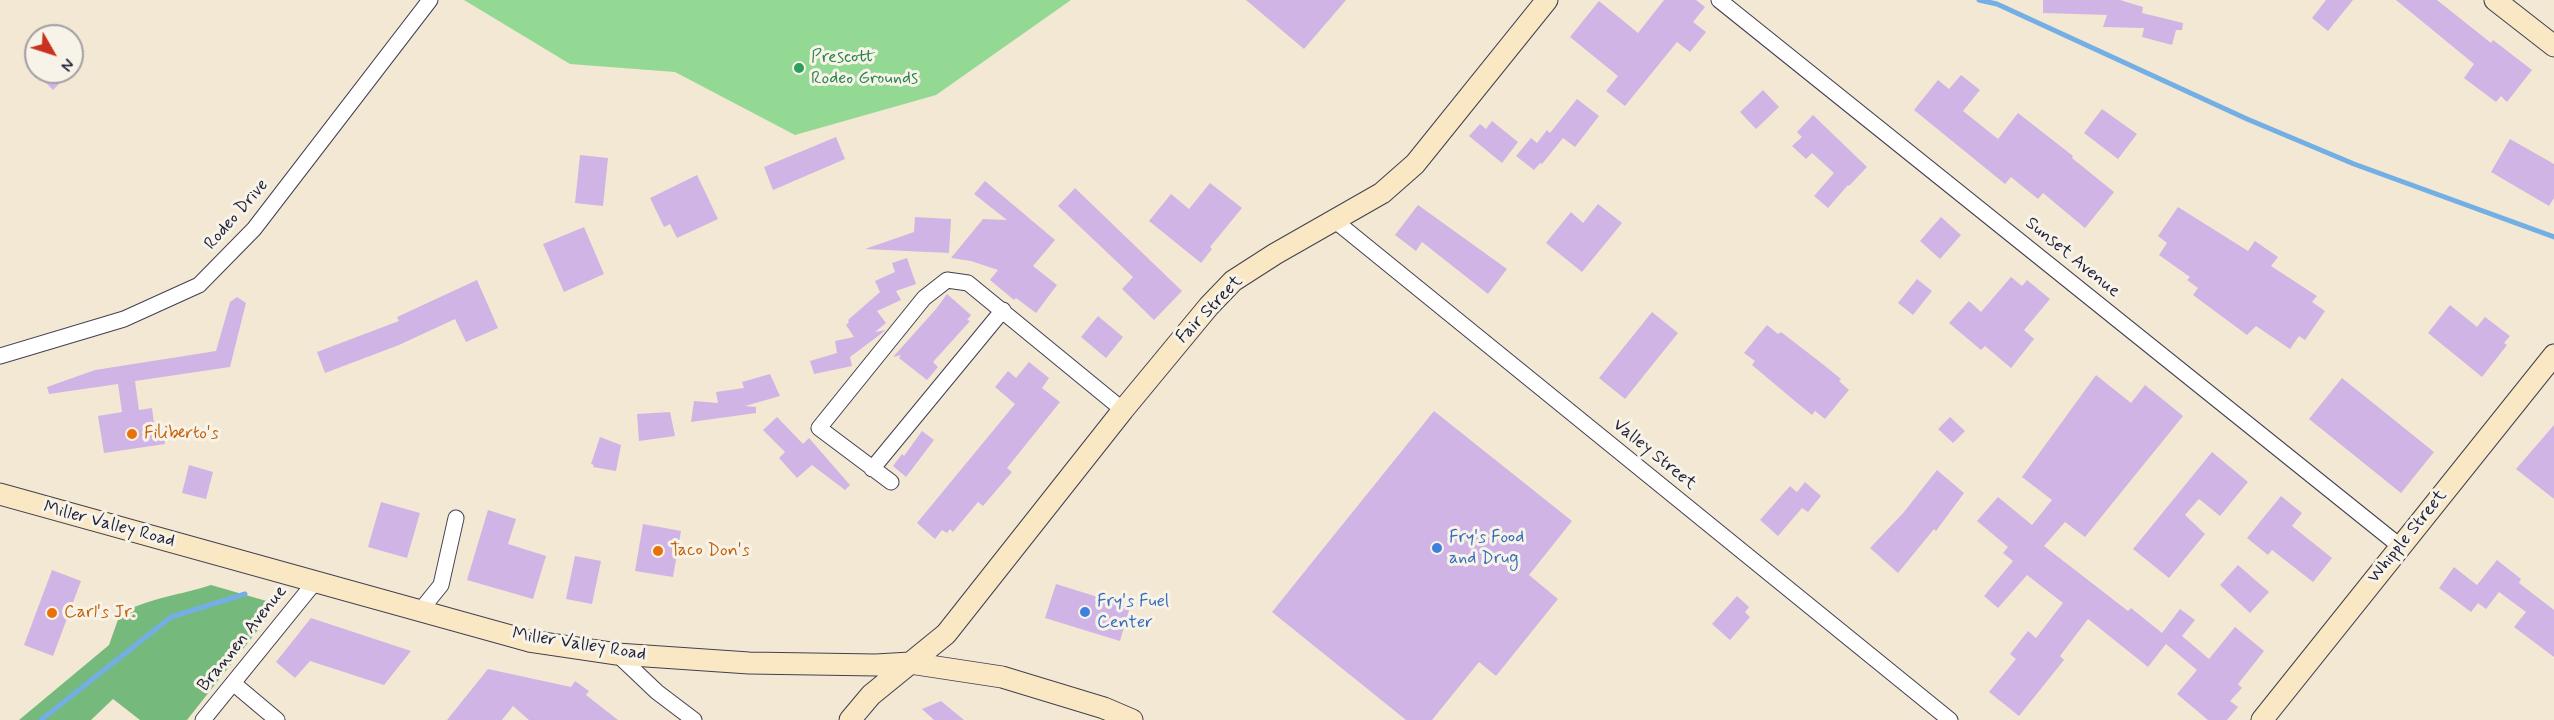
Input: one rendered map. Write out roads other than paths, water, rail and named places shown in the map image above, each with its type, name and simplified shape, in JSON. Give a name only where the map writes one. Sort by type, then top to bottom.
[{"type":"street","name":"Rodeo Drive","points":[[0,356],[124,320],[199,285],[255,229],[430,0]]},
{"type":"street","name":"Fair Street","points":[[850,720],[871,695],[946,634],[1123,410],[1197,319],[1233,281],[1275,254],[1382,193],[1415,164],[1547,0]]},
{"type":"street","name":"Sunset Avenue","points":[[1719,0],[2400,547]]},
{"type":"street","points":[[2495,0],[2554,46]]},
{"type":"street","name":"Valley Street","points":[[1334,220],[1950,720]]},
{"type":"street","points":[[891,482],[819,428],[924,298],[947,280],[968,283],[1123,410]]},
{"type":"street","points":[[873,469],[1003,310]]},
{"type":"street","name":"Whipple Street","points":[[2262,720],[2554,355]]},
{"type":"street","name":"Miller Valley Road","points":[[0,494],[529,641],[617,654],[749,663],[876,665],[910,663],[1002,676],[1104,708],[1132,720]]},
{"type":"street","points":[[420,611],[441,585],[456,518]]},
{"type":"street","name":"Brannen Avenue","points":[[203,720],[315,582]]},
{"type":"street","points":[[617,654],[657,692],[694,720]]},
{"type":"street","points":[[232,683],[277,720]]},
{"type":"waterway","points":[[1979,0],[1997,4],[2247,119],[2354,164],[2554,237]]},
{"type":"waterway","points":[[41,720],[171,617],[245,594]]},
{"type":"place","name":"Prescott Rodeo Grounds","points":[[799,68]]},
{"type":"place","name":"Filiberto's","points":[[132,434]]},
{"type":"place","name":"Fry's Food and Drug","points":[[1437,548]]},
{"type":"place","name":"Taco Don's","points":[[658,551]]},
{"type":"place","name":"Fry's Fuel Center","points":[[1085,612]]},
{"type":"place","name":"Carl's Jr.","points":[[52,613]]}]
